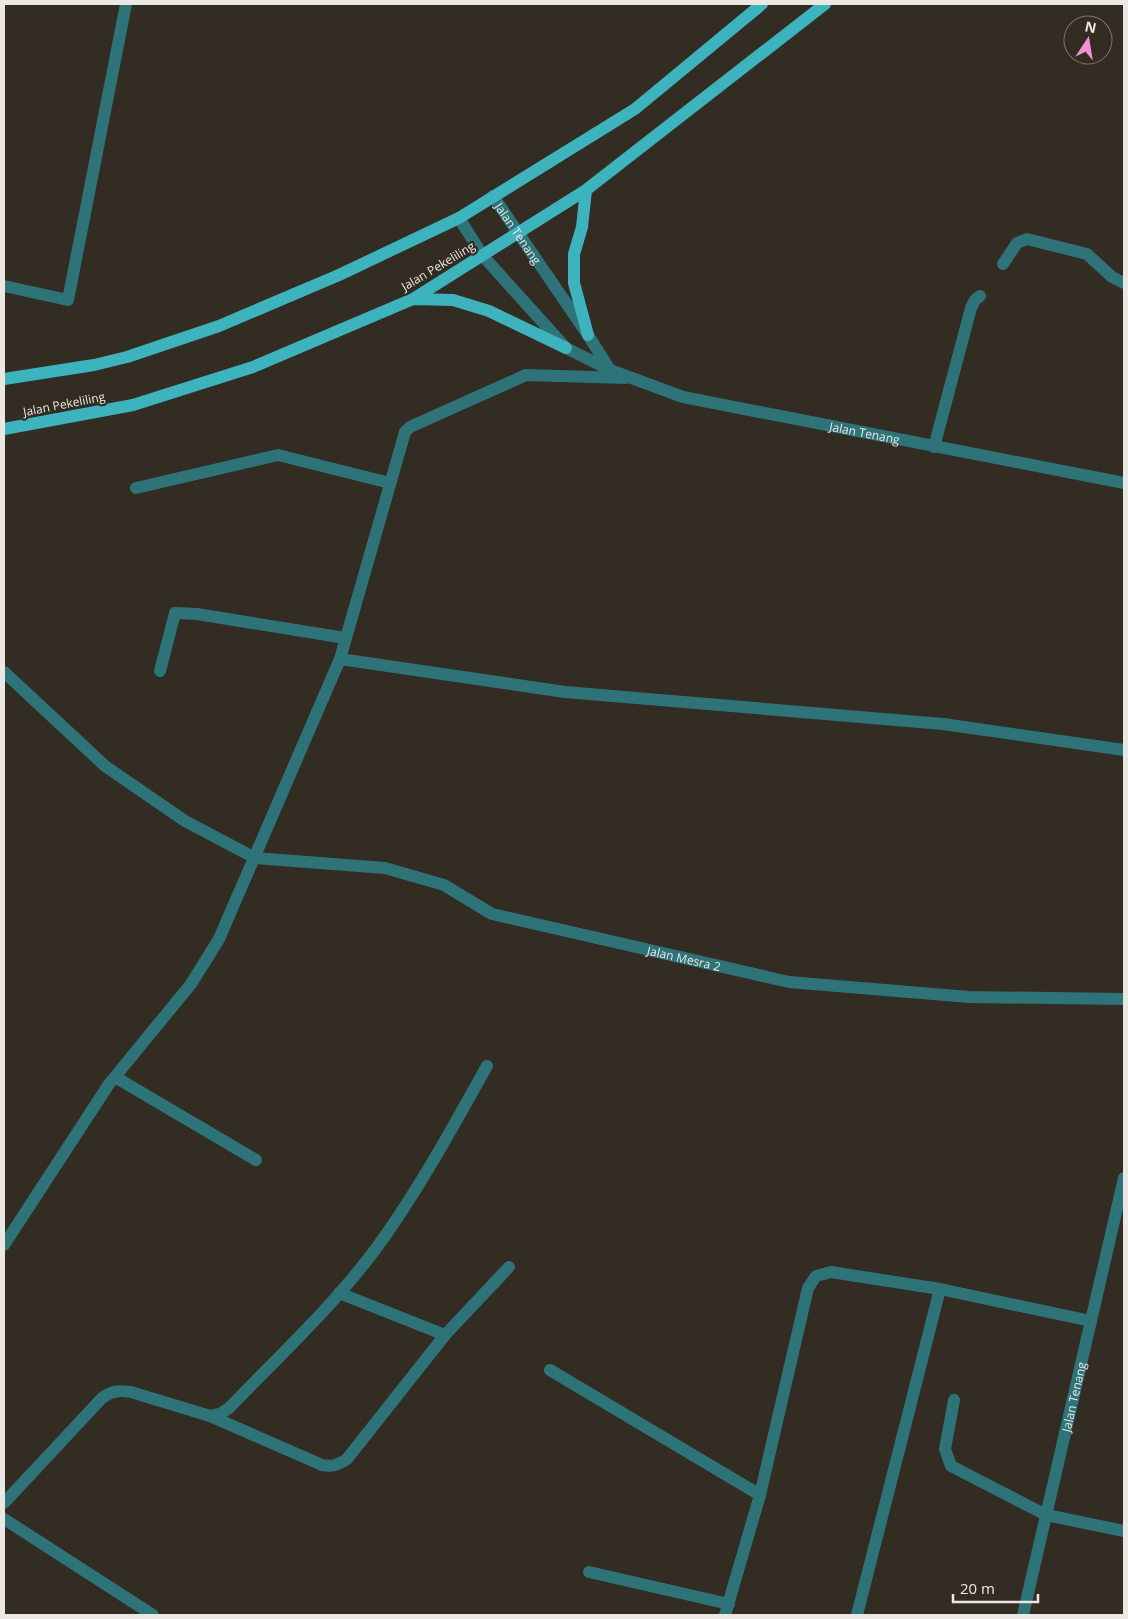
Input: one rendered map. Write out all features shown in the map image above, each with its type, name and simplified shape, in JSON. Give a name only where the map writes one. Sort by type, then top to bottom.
[{"type":"main road","points":[[4,379],[94,365],[127,357],[219,326],[339,275],[459,218],[635,109],[762,4]]},
{"type":"main road","name":"Jalan Pekeliling","points":[[4,429],[134,405],[253,367],[413,299],[586,190],[825,4]]},
{"type":"main road","points":[[586,190],[582,227],[574,254],[574,283],[588,335]]},
{"type":"main road","points":[[413,299],[453,300],[489,311],[566,348]]},
{"type":"street","points":[[4,286],[68,300],[126,4]]},
{"type":"street","name":"Jalan Tenang","points":[[493,196],[610,370]]},
{"type":"street","name":"Jalan Tenang","points":[[459,218],[483,256],[566,348],[630,378],[683,397],[1124,483]]},
{"type":"street","points":[[1003,264],[1016,243],[1027,239],[1081,251],[1093,258],[1112,277],[1124,282]]},
{"type":"street","points":[[934,447],[972,308],[975,300],[980,296]]},
{"type":"street","points":[[4,1245],[115,1077],[196,976],[219,939],[340,659],[402,439],[410,427],[526,375],[630,378]]},
{"type":"street","points":[[136,488],[278,454],[390,483]]},
{"type":"street","points":[[160,671],[175,613],[197,614],[345,638]]},
{"type":"street","points":[[340,659],[565,692],[943,724],[1124,750]]},
{"type":"street","points":[[4,672],[105,766],[185,821],[255,858]]},
{"type":"street","name":"Jalan Mesra 2","points":[[255,858],[385,868],[444,885],[492,914],[788,982],[968,997],[1124,999]]},
{"type":"street","points":[[210,1416],[220,1414],[229,1408],[339,1293],[385,1236],[432,1163],[487,1066]]},
{"type":"street","points":[[115,1077],[256,1160]]},
{"type":"street","name":"Jalan Tenang","points":[[1023,1615],[1124,1178]]},
{"type":"street","points":[[4,1503],[102,1398],[110,1392],[121,1390],[210,1416],[322,1465],[340,1464],[347,1458],[445,1335],[509,1267]]},
{"type":"street","points":[[589,1572],[727,1610],[760,1495],[811,1282],[816,1276],[831,1272],[940,1289],[1091,1321]]},
{"type":"street","points":[[857,1615],[940,1289]]},
{"type":"street","points":[[339,1293],[445,1335]]},
{"type":"street","points":[[550,1370],[760,1495]]},
{"type":"street","points":[[954,1400],[945,1449],[951,1466],[1046,1515],[1124,1531]]},
{"type":"street","points":[[4,1519],[153,1615]]}]
